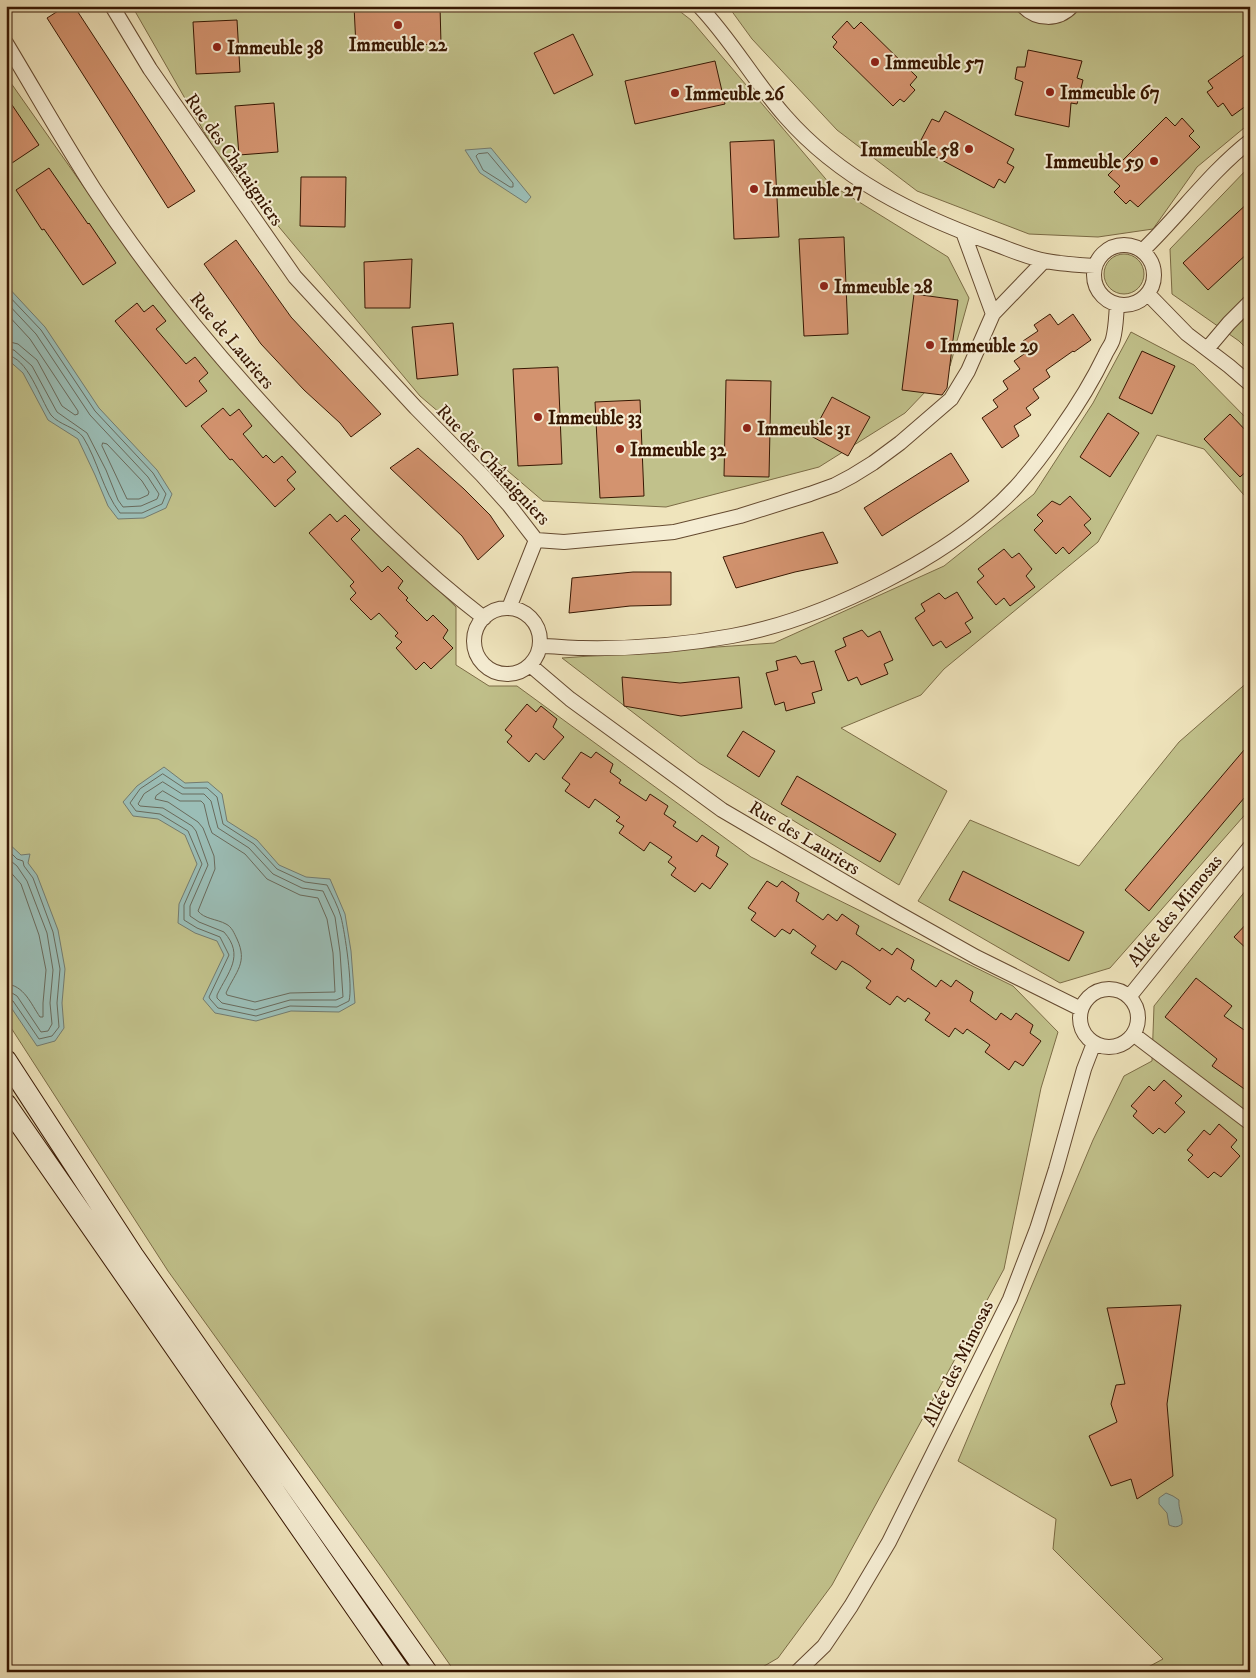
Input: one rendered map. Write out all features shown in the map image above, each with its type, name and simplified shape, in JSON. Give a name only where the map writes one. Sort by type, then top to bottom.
[{"type":"street","name":"Rue des Châtaigniers","points":[[112,6],[150,70],[295,277],[416,408],[482,474],[536,540],[564,542],[674,532],[740,516],[835,484],[873,463],[900,443],[950,399],[968,371],[993,314]]},
{"type":"street","points":[[699,6],[786,118],[818,150],[841,168],[910,210],[963,232],[1044,261],[1094,266]]},
{"type":"street","points":[[1023,6],[1033,14],[1049,18],[1059,15],[1072,6]]},
{"type":"street","name":"Rue de Lauriers","points":[[6,43],[94,189],[140,254],[226,364],[279,423],[380,528],[449,591],[484,618]]},
{"type":"street","points":[[1142,251],[1194,194],[1250,141]]},
{"type":"street","points":[[963,232],[993,314],[1044,261]]},
{"type":"street","points":[[1127,245],[1142,251],[1154,269],[1154,279],[1148,294],[1131,305],[1117,305],[1108,301],[1097,291],[1093,276],[1094,266],[1099,257],[1112,247],[1127,245]]},
{"type":"street","points":[[1148,294],[1187,334],[1250,384]]},
{"type":"street","points":[[1207,349],[1250,302]]},
{"type":"street","points":[[540,646],[620,648],[681,643],[732,636],[817,611],[902,572],[960,535],[989,512],[1015,488],[1036,464],[1080,401],[1096,374],[1113,340],[1117,305]]},
{"type":"street","points":[[509,608],[536,540]]},
{"type":"street","points":[[509,608],[519,610],[531,618],[539,631],[540,646],[537,656],[530,665],[516,673],[505,674],[494,672],[482,662],[475,647],[474,637],[478,626],[484,618],[496,610],[509,608]]},
{"type":"street","name":"Rue des Lauriers","points":[[530,665],[570,699],[722,810],[976,957],[1081,1009]]},
{"type":"street","name":"Allée des Mimosas","points":[[1129,997],[1250,847]]},
{"type":"street","points":[[1104,990],[1117,990],[1129,997],[1138,1015],[1137,1025],[1133,1034],[1123,1044],[1114,1047],[1103,1047],[1085,1036],[1079,1019],[1081,1009],[1091,995],[1104,990]]},
{"type":"street","points":[[1133,1034],[1250,1123]]},
{"type":"street","name":"Allée des Mimosas","points":[[797,1672],[824,1646],[851,1606],[889,1542],[1010,1299],[1040,1220],[1084,1069],[1094,1043]]},
{"type":"street","points":[[6,1060],[133,1254],[427,1672]]},
{"type":"street","points":[[6,1104],[400,1672]]},
{"type":"green space","points":[[132,6],[673,6],[691,20],[830,184],[948,257],[969,298],[950,366],[905,413],[819,467],[666,507],[543,501],[420,396],[214,149]]},
{"type":"green space","points":[[728,6],[1250,6],[1250,123],[1197,167],[1153,229],[1098,237],[1029,234],[917,191],[837,130],[752,39]]},
{"type":"green space","points":[[6,76],[152,284],[338,493],[456,607],[456,665],[489,686],[517,686],[751,857],[1013,986],[1058,1032],[1041,1088],[1004,1269],[832,1585],[778,1658],[754,1672],[455,1672],[168,1271],[6,1020]]},
{"type":"green space","points":[[1250,166],[1250,352],[1239,341],[1172,294],[1170,249]]},
{"type":"green space","points":[[1128,254],[1135,257],[1141,263],[1144,274],[1143,282],[1135,291],[1128,294],[1120,294],[1113,291],[1105,282],[1104,270],[1107,263],[1116,255]]},
{"type":"green space","points":[[1131,332],[1194,365],[1250,422],[1250,502],[1204,449],[1157,435],[1098,542],[944,669],[921,695],[841,728],[947,791],[899,885],[699,763],[562,658],[774,643],[944,566],[1034,494],[1093,403]]},
{"type":"green space","points":[[1250,680],[1250,809],[1110,968],[1060,983],[918,901],[970,820],[1079,866],[1179,742]]},
{"type":"green space","points":[[1250,885],[1250,1672],[1139,1672],[1163,1659],[1053,1549],[1056,1519],[958,1461],[1093,1140],[1124,1076],[1152,1061],[1154,1006]]},
{"type":"water","points":[[491,148],[531,197],[526,203],[480,173],[465,150]]},
{"type":"water","points":[[6,285],[45,327],[99,408],[157,470],[172,494],[166,508],[144,518],[118,519],[108,506],[78,439],[48,420],[23,373],[6,358]]},
{"type":"water","points":[[164,767],[185,783],[208,782],[222,794],[227,821],[257,840],[279,865],[306,877],[330,879],[345,914],[351,951],[355,1003],[339,1012],[291,1011],[256,1021],[215,1013],[203,999],[224,955],[217,941],[195,933],[178,923],[179,904],[197,864],[185,835],[158,819],[133,816],[123,802],[137,786]]},
{"type":"water","points":[[6,841],[21,855],[30,854],[28,863],[37,875],[58,930],[65,969],[62,1003],[64,1028],[55,1041],[37,1046],[6,1000]]},
{"type":"water","points":[[1166,1493],[1179,1500],[1182,1524],[1179,1526],[1169,1525],[1167,1513],[1159,1504],[1159,1498]]},
{"type":"building","points":[[66,6],[74,6],[195,191],[168,208],[47,18]]},
{"type":"building","name":"Immeuble 22","points":[[354,6],[440,6],[441,44],[356,47]]},
{"type":"building","name":"Immeuble 38","points":[[237,20],[240,72],[196,74],[193,22]]},
{"type":"building","name":"Immeuble 57","points":[[847,21],[854,29],[861,22],[917,77],[910,85],[915,90],[904,102],[900,99],[893,106],[833,47],[837,42],[832,37]]},
{"type":"building","points":[[573,34],[593,75],[554,94],[534,53]]},
{"type":"building","name":"Immeuble 67","points":[[1028,50],[1082,61],[1077,78],[1083,80],[1077,104],[1071,103],[1069,127],[1015,115],[1023,82],[1015,79],[1017,67],[1025,67]]},
{"type":"building","points":[[1250,51],[1250,103],[1232,116],[1223,103],[1218,107],[1207,92],[1213,88],[1208,81]]},
{"type":"building","name":"Immeuble 26","points":[[715,61],[725,104],[635,124],[625,81]]},
{"type":"building","points":[[6,96],[39,145],[6,167]]},
{"type":"building","points":[[274,103],[278,152],[239,155],[235,106]]},
{"type":"building","name":"Immeuble 58","points":[[945,111],[1014,149],[1007,163],[1014,167],[1005,183],[999,179],[994,188],[923,150],[927,143],[921,140],[932,119],[939,122]]},
{"type":"building","name":"Immeuble 59","points":[[1166,117],[1175,126],[1182,118],[1194,131],[1189,136],[1200,147],[1138,207],[1130,200],[1126,204],[1114,192],[1120,186],[1108,175]]},
{"type":"building","name":"Immeuble 27","points":[[774,140],[779,237],[734,239],[730,142]]},
{"type":"building","points":[[49,168],[116,263],[83,285],[44,229],[42,230],[16,190]]},
{"type":"building","points":[[301,177],[346,177],[345,227],[300,226]]},
{"type":"building","points":[[1250,201],[1250,251],[1208,290],[1183,263]]},
{"type":"building","name":"Immeuble 28","points":[[844,237],[848,334],[804,336],[799,239]]},
{"type":"building","points":[[236,240],[291,317],[381,414],[351,437],[340,423],[304,390],[261,344],[204,264]]},
{"type":"building","points":[[412,259],[410,308],[365,308],[364,262]]},
{"type":"building","name":"Immeuble 29","points":[[914,294],[958,300],[947,388],[942,395],[902,390]]},
{"type":"building","points":[[137,303],[144,312],[153,305],[166,321],[156,329],[186,364],[195,357],[208,373],[199,381],[207,391],[186,407],[115,321]]},
{"type":"building","points":[[1050,314],[1058,325],[1073,314],[1091,340],[1046,370],[1050,377],[1033,389],[1039,398],[1026,408],[1031,415],[1014,426],[1019,436],[1002,448],[982,418],[998,407],[993,400],[1008,389],[1003,381],[1020,369],[1014,361],[1030,350],[1023,341],[1038,331],[1034,325]]},
{"type":"building","points":[[453,323],[458,375],[417,379],[412,327]]},
{"type":"building","points":[[1142,351],[1175,366],[1152,414],[1119,398]]},
{"type":"building","name":"Immeuble 33","points":[[558,367],[562,464],[518,466],[513,369]]},
{"type":"building","name":"Immeuble 31","points":[[726,380],[771,381],[769,477],[724,476]]},
{"type":"building","points":[[832,397],[870,417],[848,456],[811,436]]},
{"type":"building","name":"Immeuble 32","points":[[640,400],[644,496],[600,498],[595,402]]},
{"type":"building","points":[[223,408],[230,416],[239,409],[252,426],[243,434],[263,458],[266,455],[274,463],[282,456],[296,472],[287,480],[295,489],[275,507],[232,459],[230,460],[201,426]]},
{"type":"building","points":[[1108,413],[1139,433],[1110,477],[1080,457]]},
{"type":"building","points":[[1230,414],[1250,435],[1250,468],[1240,477],[1204,439]]},
{"type":"building","points":[[418,448],[490,515],[504,536],[478,560],[462,536],[390,468]]},
{"type":"building","points":[[951,453],[969,481],[882,536],[864,508]]},
{"type":"building","points":[[1070,496],[1091,519],[1084,525],[1091,533],[1069,554],[1063,547],[1056,554],[1034,530],[1043,521],[1037,515],[1052,501],[1060,505]]},
{"type":"building","points":[[330,514],[337,522],[345,515],[360,530],[351,539],[382,572],[388,566],[403,581],[398,588],[408,598],[406,600],[427,621],[433,615],[448,630],[443,638],[453,648],[431,669],[424,662],[416,670],[396,648],[402,642],[395,636],[398,633],[379,613],[371,620],[350,599],[356,593],[350,586],[354,582],[309,533]]},
{"type":"building","points":[[823,532],[838,563],[736,588],[723,557]]},
{"type":"building","points":[[1004,549],[1012,558],[1019,553],[1032,569],[1026,576],[1035,587],[1010,606],[1004,598],[996,605],[977,582],[984,576],[978,569]]},
{"type":"building","points":[[633,572],[671,572],[671,605],[630,606],[569,613],[572,578]]},
{"type":"building","points":[[957,592],[973,618],[965,623],[971,632],[946,648],[941,641],[933,646],[915,618],[925,611],[921,604],[939,593],[945,599]]},
{"type":"building","points":[[862,630],[868,637],[880,631],[893,660],[884,664],[888,674],[861,685],[857,677],[848,681],[835,651],[846,646],[843,638]]},
{"type":"building","points":[[796,656],[801,664],[814,661],[822,690],[812,693],[815,703],[786,711],[784,702],[775,705],[766,673],[778,670],[776,661]]},
{"type":"building","points":[[622,677],[680,683],[739,677],[742,708],[681,716],[624,706]]},
{"type":"building","points":[[527,704],[536,712],[541,706],[557,719],[553,727],[564,737],[544,760],[536,753],[529,762],[507,742],[512,736],[505,730]]},
{"type":"building","points":[[743,731],[775,751],[759,777],[727,756]]},
{"type":"building","points":[[1250,743],[1250,791],[1149,911],[1125,890]]},
{"type":"building","points":[[581,752],[591,758],[596,752],[613,764],[610,772],[621,780],[619,783],[646,801],[650,794],[668,806],[664,814],[676,822],[673,826],[697,842],[702,835],[719,847],[716,856],[728,864],[710,889],[702,883],[695,892],[671,875],[676,868],[668,862],[672,857],[650,842],[644,851],[619,833],[624,826],[616,821],[620,817],[595,799],[589,808],[565,791],[570,784],[562,778]]},
{"type":"building","points":[[797,776],[896,834],[880,862],[781,804]]},
{"type":"building","points":[[963,871],[1084,932],[1069,961],[949,900]]},
{"type":"building","points":[[767,881],[777,887],[782,881],[799,893],[796,901],[823,920],[828,914],[837,921],[842,914],[859,926],[856,934],[880,951],[882,948],[892,955],[897,948],[914,960],[911,969],[936,987],[941,980],[951,987],[956,980],[973,992],[970,1001],[996,1020],[1001,1013],[1011,1020],[1016,1013],[1033,1025],[1030,1033],[1041,1041],[1023,1066],[1015,1061],[1009,1070],[985,1052],[990,1045],[967,1029],[963,1034],[955,1028],[949,1037],[925,1020],[930,1013],[908,998],[905,1002],[897,996],[890,1005],[866,988],[871,981],[851,966],[842,961],[836,970],[811,953],[816,946],[793,929],[790,934],[782,929],[775,937],[751,920],[756,913],[748,908]]},
{"type":"building","points":[[1250,920],[1250,952],[1234,937]]},
{"type":"building","points":[[1196,978],[1232,1006],[1224,1016],[1250,1034],[1250,1093],[1212,1066],[1217,1059],[1165,1017]]},
{"type":"building","points":[[1164,1080],[1182,1096],[1175,1103],[1185,1112],[1165,1133],[1159,1128],[1153,1134],[1133,1116],[1137,1111],[1131,1106],[1149,1086],[1154,1091]]},
{"type":"building","points":[[1219,1124],[1237,1140],[1231,1147],[1240,1156],[1221,1177],[1214,1172],[1208,1178],[1188,1160],[1193,1155],[1187,1150],[1204,1130],[1210,1135]]},
{"type":"building","points":[[1181,1305],[1167,1404],[1173,1476],[1137,1499],[1131,1479],[1111,1486],[1089,1436],[1117,1422],[1111,1404],[1116,1385],[1125,1384],[1107,1308]]},
{"type":"place","name":"Immeuble 22","points":[[398,25]]},
{"type":"place","name":"Immeuble 38","points":[[217,47]]},
{"type":"place","name":"Immeuble 57","points":[[875,62]]},
{"type":"place","name":"Immeuble 67","points":[[1050,92]]},
{"type":"place","name":"Immeuble 26","points":[[675,93]]},
{"type":"place","name":"Immeuble 58","points":[[969,149]]},
{"type":"place","name":"Immeuble 59","points":[[1154,161]]},
{"type":"place","name":"Immeuble 27","points":[[754,189]]},
{"type":"place","name":"Immeuble 28","points":[[824,286]]},
{"type":"place","name":"Immeuble 29","points":[[930,345]]},
{"type":"place","name":"Immeuble 33","points":[[538,417]]},
{"type":"place","name":"Immeuble 31","points":[[747,428]]},
{"type":"place","name":"Immeuble 32","points":[[620,449]]}]
